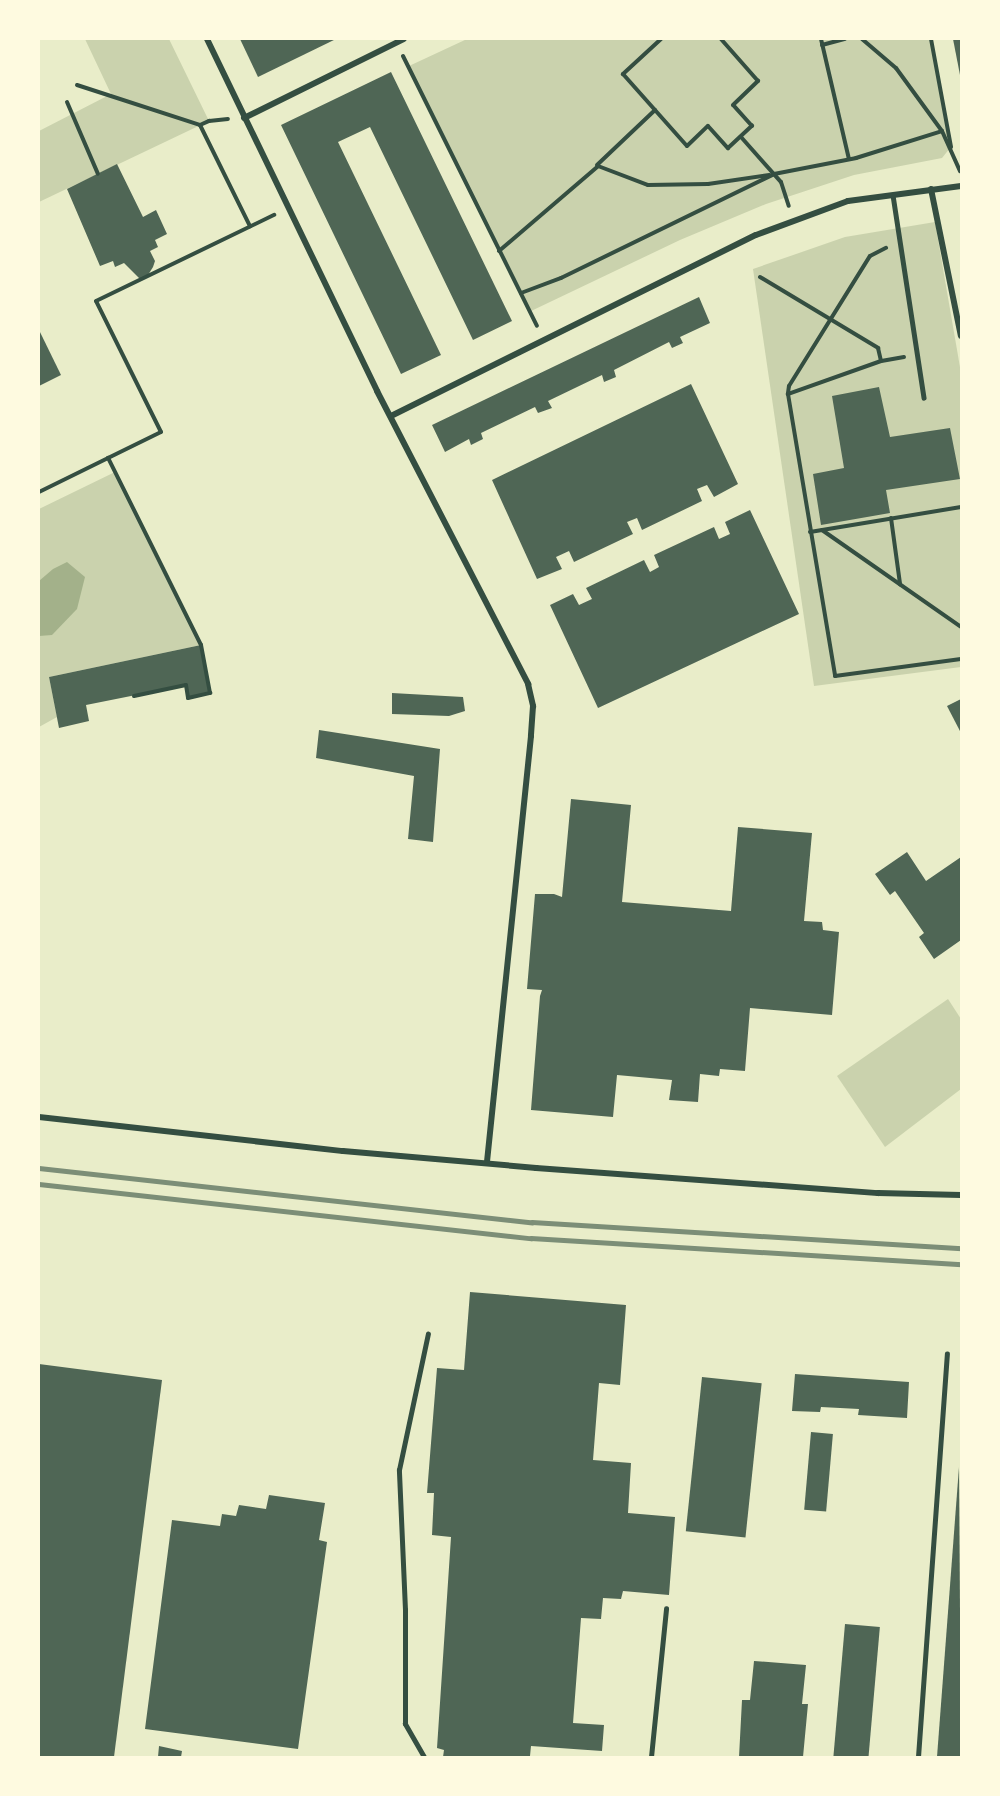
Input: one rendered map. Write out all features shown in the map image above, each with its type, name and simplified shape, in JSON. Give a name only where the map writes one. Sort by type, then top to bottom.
[{"type":"street","points":[[207,39],[391,416],[528,684],[533,706],[487,1163]]},
{"type":"street","points":[[244,118],[404,39]]},
{"type":"street","points":[[391,416],[756,235],[848,201],[961,186]]},
{"type":"street","points":[[931,189],[961,336]]},
{"type":"street","points":[[39,1117],[331,1150],[854,1192],[961,1195]]},
{"type":"lane","points":[[893,195],[924,398]]},
{"type":"lane","points":[[424,1757],[405,1724],[405,1610],[399,1470],[428,1334]]},
{"type":"lane","points":[[918,1757],[947,1354]]},
{"type":"lane","points":[[651,1757],[666,1609]]},
{"type":"path","points":[[662,39],[623,74],[687,146],[708,126],[728,148],[752,126],[733,105],[758,81],[721,39]]},
{"type":"path","points":[[725,44],[730,39]]},
{"type":"path","points":[[820,39],[849,159]]},
{"type":"path","points":[[822,45],[845,39]]},
{"type":"path","points":[[862,39],[896,68],[942,131],[961,174]]},
{"type":"path","points":[[931,39],[953,155]]},
{"type":"path","points":[[396,43],[544,340]]},
{"type":"path","points":[[77,85],[200,125],[209,121],[244,118]]},
{"type":"path","points":[[67,102],[98,174]]},
{"type":"path","points":[[573,188],[655,110]]},
{"type":"path","points":[[200,125],[250,226]]},
{"type":"path","points":[[499,251],[598,166],[648,185],[708,184],[849,159],[942,131]]},
{"type":"path","points":[[740,137],[780,182],[794,221]]},
{"type":"path","points":[[521,293],[572,274],[774,174]]},
{"type":"path","points":[[39,492],[161,432],[96,301],[288,208]]},
{"type":"path","points":[[901,244],[878,250],[870,256],[789,386],[788,394],[835,676],[961,659]]},
{"type":"path","points":[[760,277],[878,348],[881,362]]},
{"type":"path","points":[[788,394],[881,362],[917,354]]},
{"type":"path","points":[[108,458],[201,645],[210,693],[188,698],[186,685],[134,696]]},
{"type":"path","points":[[810,532],[961,507]]},
{"type":"path","points":[[891,518],[900,584]]},
{"type":"path","points":[[822,530],[961,627]]},
{"type":"shaded area","points":[[85,39],[169,39],[209,121],[39,202],[39,131],[111,94]]},
{"type":"shaded area","points":[[467,39],[932,39],[950,148],[942,158],[854,175],[766,204],[680,240],[529,312],[409,66]]},
{"type":"shaded area","points":[[935,222],[961,373],[961,667],[814,686],[753,269],[845,237]]},
{"type":"shaded area","points":[[115,472],[201,645],[49,677],[57,717],[39,727],[39,509]]},
{"type":"shaded area","points":[[67,562],[85,577],[77,609],[52,635],[39,636],[39,581],[53,569]]},
{"type":"shaded area","points":[[948,999],[961,1019],[961,1089],[885,1147],[837,1076]]},
{"type":"building","points":[[240,39],[336,39],[258,77]]},
{"type":"building","points":[[953,39],[961,39],[961,75],[960,75]]},
{"type":"building","points":[[391,72],[512,321],[473,340],[370,127],[338,142],[441,355],[401,374],[281,125]]},
{"type":"building","points":[[117,164],[143,217],[156,210],[167,234],[155,240],[158,247],[150,251],[155,261],[153,267],[148,275],[140,279],[124,263],[115,267],[113,261],[100,266],[67,189]]},
{"type":"building","points":[[699,297],[710,323],[680,337],[683,343],[672,348],[669,342],[614,370],[616,377],[604,382],[602,375],[548,401],[552,408],[538,413],[535,407],[481,433],[483,439],[471,445],[469,439],[445,452],[432,425]]},
{"type":"building","points":[[39,330],[61,375],[39,386]]},
{"type":"building","points":[[691,384],[738,484],[714,497],[707,485],[697,489],[702,501],[642,530],[637,518],[627,522],[633,534],[574,562],[569,551],[556,557],[562,569],[537,579],[492,480]]},
{"type":"building","points":[[879,387],[890,437],[950,428],[960,479],[886,490],[890,513],[821,525],[813,474],[844,468],[832,396]]},
{"type":"building","points":[[750,510],[799,614],[598,708],[550,605],[573,594],[579,605],[592,599],[586,588],[644,560],[650,572],[659,567],[654,555],[714,527],[719,539],[730,534],[725,522]]},
{"type":"building","points":[[201,645],[210,693],[188,698],[186,685],[86,705],[89,721],[59,728],[49,677]]},
{"type":"building","points":[[392,693],[463,697],[465,711],[449,716],[392,714]]},
{"type":"building","points":[[961,699],[961,733],[947,706]]},
{"type":"building","points":[[319,730],[440,749],[433,842],[408,839],[414,776],[316,758]]},
{"type":"building","points":[[571,799],[631,805],[622,902],[731,911],[738,827],[812,833],[804,921],[822,922],[823,930],[839,932],[832,1015],[750,1008],[745,1071],[720,1069],[719,1076],[700,1074],[698,1102],[669,1100],[672,1080],[617,1075],[613,1117],[531,1110],[542,990],[527,989],[535,894],[554,894],[562,897]]},
{"type":"building","points":[[907,852],[926,881],[961,857],[961,940],[934,959],[919,937],[924,933],[895,891],[890,895],[875,874]]},
{"type":"building","points":[[470,1292],[626,1305],[620,1385],[599,1383],[593,1460],[631,1463],[628,1513],[675,1517],[669,1595],[623,1591],[621,1599],[603,1598],[601,1619],[581,1618],[573,1723],[604,1725],[602,1751],[531,1746],[530,1756],[443,1757],[444,1750],[437,1748],[451,1537],[432,1535],[434,1493],[427,1493],[437,1368],[464,1370]]},
{"type":"building","points":[[39,1364],[162,1380],[114,1757],[39,1757]]},
{"type":"building","points":[[795,1374],[909,1382],[907,1418],[858,1415],[859,1409],[821,1407],[820,1412],[792,1411]]},
{"type":"building","points":[[702,1377],[762,1383],[745,1537],[686,1531]]},
{"type":"building","points":[[811,1432],[833,1434],[826,1512],[804,1510]]},
{"type":"building","points":[[959,1467],[961,1757],[937,1757]]},
{"type":"building","points":[[269,1495],[325,1503],[319,1540],[327,1542],[298,1749],[145,1729],[172,1520],[220,1526],[222,1514],[236,1516],[239,1505],[266,1509]]},
{"type":"building","points":[[845,1624],[880,1627],[868,1757],[833,1757]]},
{"type":"building","points":[[754,1661],[806,1665],[802,1704],[808,1704],[803,1757],[739,1757],[742,1700],[750,1700]]},
{"type":"building","points":[[159,1746],[182,1751],[181,1757],[158,1757]]},
{"type":"railway","points":[[39,1168],[532,1222],[961,1248]]},
{"type":"railway","points":[[39,1184],[531,1238],[961,1264]]}]
